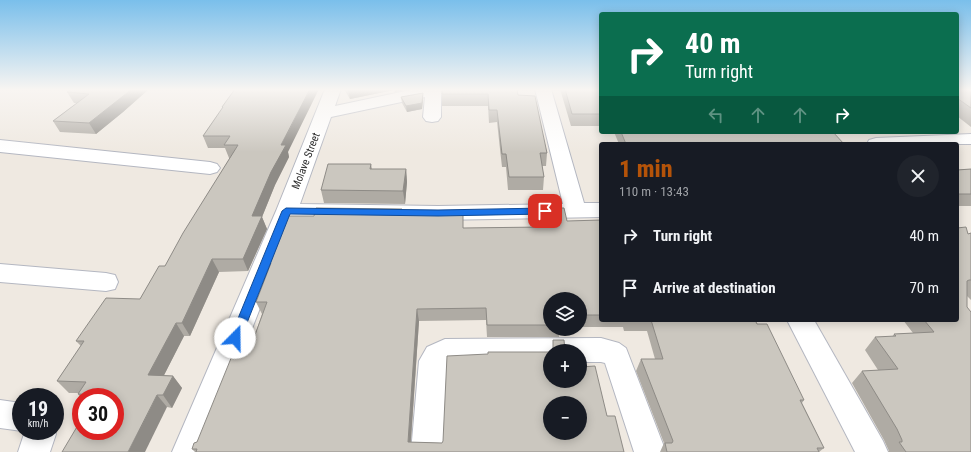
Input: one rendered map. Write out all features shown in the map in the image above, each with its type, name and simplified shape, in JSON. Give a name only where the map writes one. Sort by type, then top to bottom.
[{"type":"street","name":"Molave Street","points":[[188,452],[286,211],[325,110]]},
{"type":"street","points":[[324,113],[338,110]]},
{"type":"street","points":[[432,117],[433,110]]},
{"type":"street","points":[[549,110],[576,210]]},
{"type":"street","points":[[908,142],[971,138]]},
{"type":"street","points":[[0,146],[210,168]]},
{"type":"street","points":[[286,211],[438,213],[599,210]]},
{"type":"street","points":[[0,273],[106,282]]},
{"type":"street","points":[[801,322],[872,452]]},
{"type":"street","points":[[427,452],[433,361],[437,355],[444,351],[601,350],[609,351],[616,356],[650,452]]},
{"type":"street","points":[[0,414],[12,416]]},
{"type":"street","points":[[34,452],[38,440]]},
{"type":"building","points":[[68,110],[105,110],[89,123],[53,121]]},
{"type":"building","points":[[221,110],[299,110],[281,145],[286,145],[271,172],[252,216],[262,216],[243,259],[212,259],[182,323],[176,323],[148,375],[173,376],[163,395],[157,395],[128,452],[62,452],[72,435],[72,440],[124,440],[124,388],[82,388],[86,382],[57,381],[84,341],[76,341],[106,298],[140,299],[159,266],[165,266],[183,233],[238,145],[224,145],[230,136],[203,136]]},
{"type":"building","points":[[497,110],[538,110],[547,153],[540,153],[544,177],[509,177],[506,154],[502,154]]},
{"type":"building","points":[[571,110],[599,110],[599,114],[572,114]]},
{"type":"building","points":[[622,134],[835,134],[842,142],[625,142]]},
{"type":"building","points":[[328,164],[371,164],[370,169],[406,169],[403,191],[321,190]]},
{"type":"building","points":[[971,169],[971,194],[959,194],[959,170]]},
{"type":"building","points":[[316,208],[402,209],[401,215],[463,214],[463,228],[543,227],[541,208],[564,208],[567,221],[599,220],[599,315],[587,315],[587,292],[543,292],[543,325],[487,325],[486,308],[417,309],[408,442],[442,443],[443,441],[447,356],[488,354],[488,352],[543,352],[543,388],[587,388],[587,367],[595,366],[607,416],[615,416],[624,452],[196,452],[197,449],[192,449],[194,443],[197,442],[236,346],[251,346],[267,302],[256,302],[288,216],[314,216]]},
{"type":"building","points":[[966,227],[968,234],[971,233],[971,280],[967,281],[967,307],[971,312],[971,452],[906,452],[899,442],[902,442],[902,440],[897,429],[862,371],[898,369],[875,337],[896,336],[894,334],[934,332],[926,322],[959,322],[959,228]]},
{"type":"building","points":[[652,322],[756,322],[757,324],[767,324],[804,400],[800,400],[824,448],[817,448],[819,452],[667,452],[665,443],[672,443],[673,441],[641,359],[663,359]]},
{"type":"building","points":[[553,340],[564,340],[564,344],[553,344]]},
{"type":"route","points":[[235,338],[286,211],[438,213],[545,211]]}]
